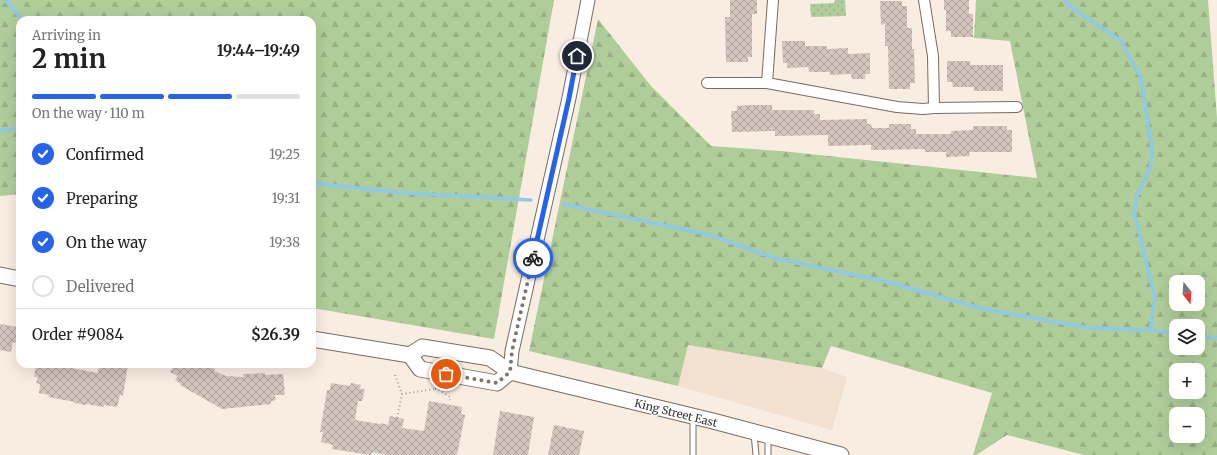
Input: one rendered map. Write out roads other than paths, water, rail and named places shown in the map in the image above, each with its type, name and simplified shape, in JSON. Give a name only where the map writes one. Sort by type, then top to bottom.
[{"type":"main road","points":[[0,275],[16,278]]},
{"type":"main road","name":"King Street East","points":[[316,340],[410,354],[422,347],[490,358],[510,372],[837,454]]},
{"type":"main road","points":[[410,354],[420,369],[497,383],[510,372]]},
{"type":"street","points":[[510,372],[512,351],[569,98],[588,0]]},
{"type":"street","points":[[767,83],[773,0]]},
{"type":"street","points":[[924,0],[933,56],[934,108]]},
{"type":"street","points":[[708,83],[767,83],[897,107],[923,109],[1017,107]]},
{"type":"lane","points":[[693,417],[693,455]]},
{"type":"lane","points":[[756,455],[761,434]]},
{"type":"lane","points":[[761,434],[768,455]]},
{"type":"waterway","points":[[5,0],[19,16]]},
{"type":"waterway","points":[[1065,0],[1072,8],[1121,41],[1141,78],[1152,150],[1150,168],[1137,196],[1134,212],[1155,299],[1150,330]]},
{"type":"waterway","points":[[0,130],[16,129]]},
{"type":"waterway","points":[[316,183],[404,193],[531,200]]},
{"type":"waterway","points":[[563,204],[710,235],[774,258],[884,281],[983,309],[1090,328],[1169,332]]},
{"type":"waterway","points":[[1205,337],[1217,338]]}]
